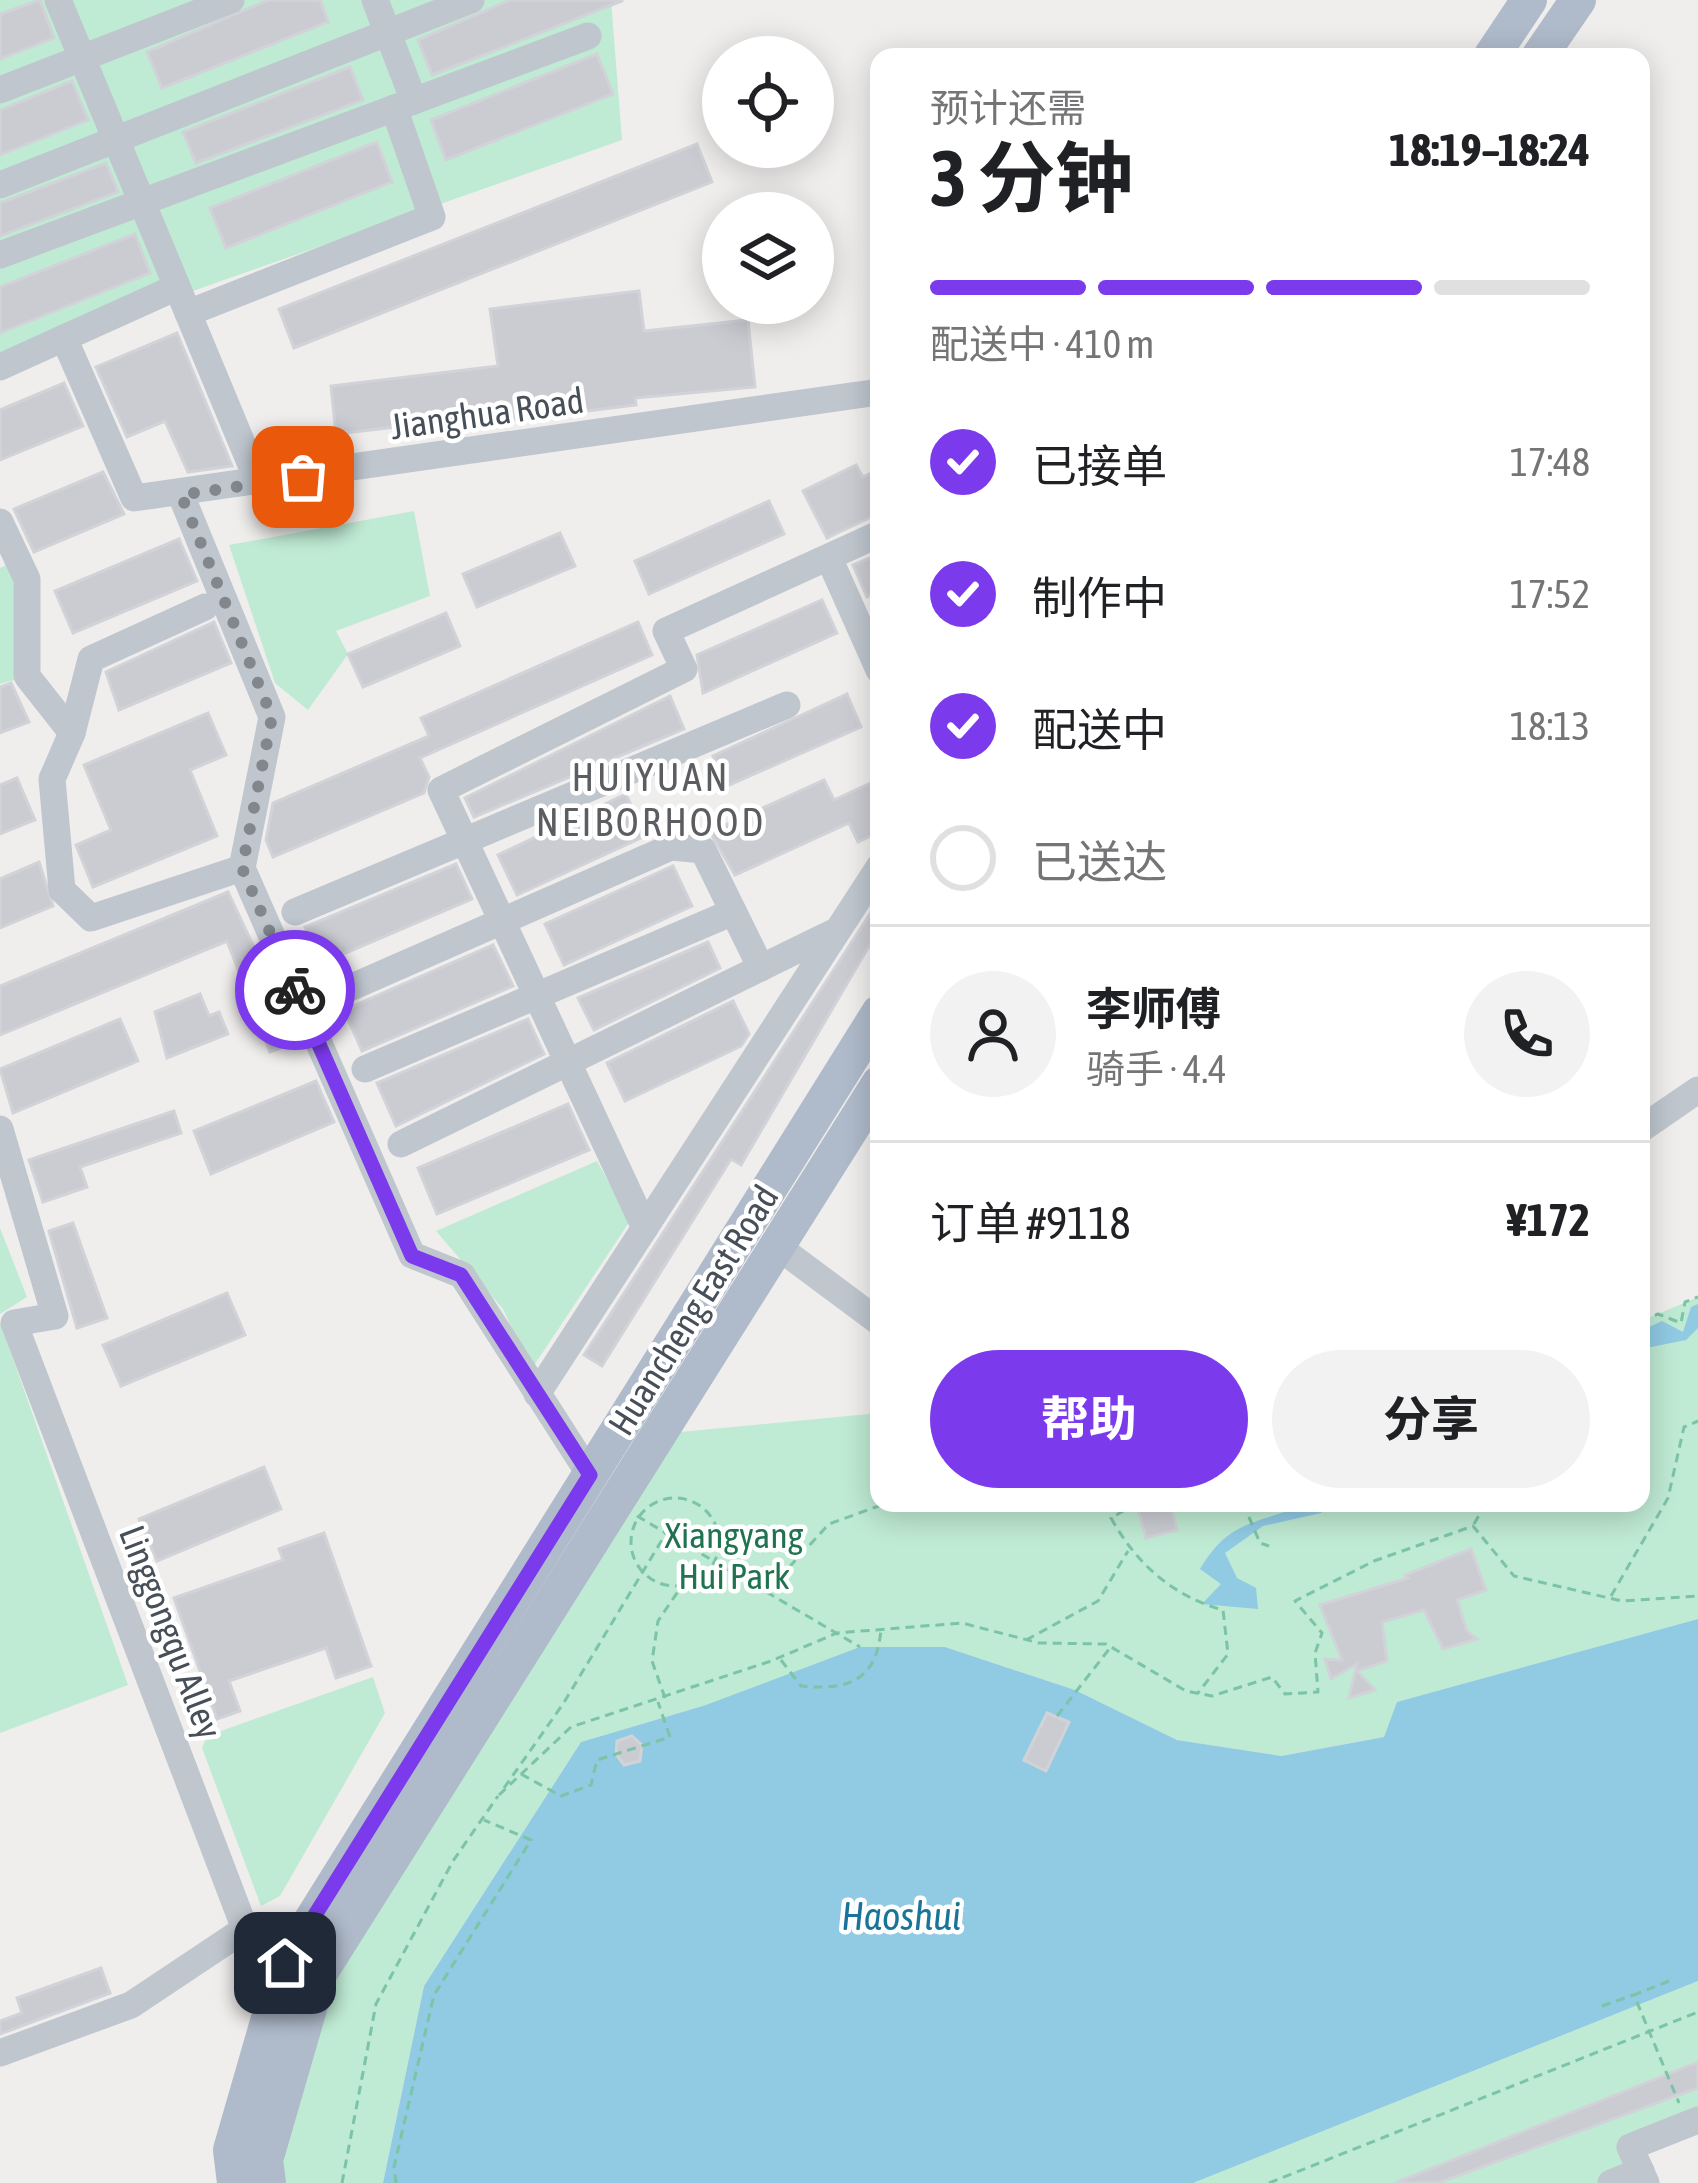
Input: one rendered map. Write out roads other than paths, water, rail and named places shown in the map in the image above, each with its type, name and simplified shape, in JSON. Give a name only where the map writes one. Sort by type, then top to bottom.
[{"type":"main road","points":[[1497,48],[1529,0]]},
{"type":"main road","points":[[1545,48],[1578,0]]},
{"type":"main road","name":"Huancheng East Road","points":[[235,2183],[231,2150],[285,1963],[870,1026]]},
{"type":"main road","name":"Huancheng East Road","points":[[268,2183],[265,2160],[319,1974],[626,1511],[777,1246],[870,1098]]},
{"type":"street","points":[[58,0],[259,484]]},
{"type":"street","points":[[0,90],[230,0]]},
{"type":"street","points":[[0,368],[64,338],[432,217],[388,33],[375,0]]},
{"type":"street","points":[[0,185],[471,0]]},
{"type":"street","points":[[0,255],[140,199],[588,36]]},
{"type":"street","name":"Jianghua Road","points":[[64,338],[134,498],[259,484],[870,393]]},
{"type":"street","points":[[181,495],[272,717],[242,868],[412,1256],[461,1275],[590,1475]]},
{"type":"street","points":[[0,523],[27,579],[27,676],[72,733]]},
{"type":"street","points":[[645,1228],[441,790],[684,669],[666,632],[870,538]]},
{"type":"street","points":[[830,558],[870,649]]},
{"type":"street","points":[[205,607],[91,659],[72,733],[52,779],[62,890],[91,918],[242,868]]},
{"type":"street","points":[[295,912],[787,705]]},
{"type":"street","points":[[304,1008],[671,847],[703,850],[760,968]]},
{"type":"street","points":[[537,1394],[870,881]]},
{"type":"street","points":[[365,1069],[733,912]]},
{"type":"street","points":[[401,1144],[838,930]]},
{"type":"street","points":[[1650,1123],[1698,1090]]},
{"type":"street","name":"Linggongqu Alley","points":[[0,1129],[55,1316],[14,1323],[245,1929]]},
{"type":"street","points":[[777,1246],[870,1315]]},
{"type":"street","points":[[0,2053],[131,2005],[245,1929],[294,1948]]},
{"type":"street","points":[[1611,2183],[1644,2177],[1630,2147],[1693,2122]]},
{"type":"water","points":[[1698,1304],[1698,1328],[1686,1340],[1650,1347],[1650,1327],[1662,1321],[1683,1332],[1691,1307]]},
{"type":"water","points":[[1282,1512],[1322,1512],[1263,1526],[1225,1553],[1237,1578],[1256,1588],[1258,1609],[1202,1604],[1221,1584],[1200,1569],[1223,1540]]},
{"type":"water","name":"Haoshui","points":[[1698,1619],[1698,1981],[1193,2183],[383,2183],[424,1986],[581,1742],[706,1705],[860,1647],[945,1647],[1075,1690],[1177,1740],[1281,1756],[1384,1737],[1397,1702]]},
{"type":"district","name":"HUIYUAN NEIBORHOOD","points":[[651,800]]},
{"type":"park label","name":"Xiangyang Hui Park","points":[[734,1556]]}]
